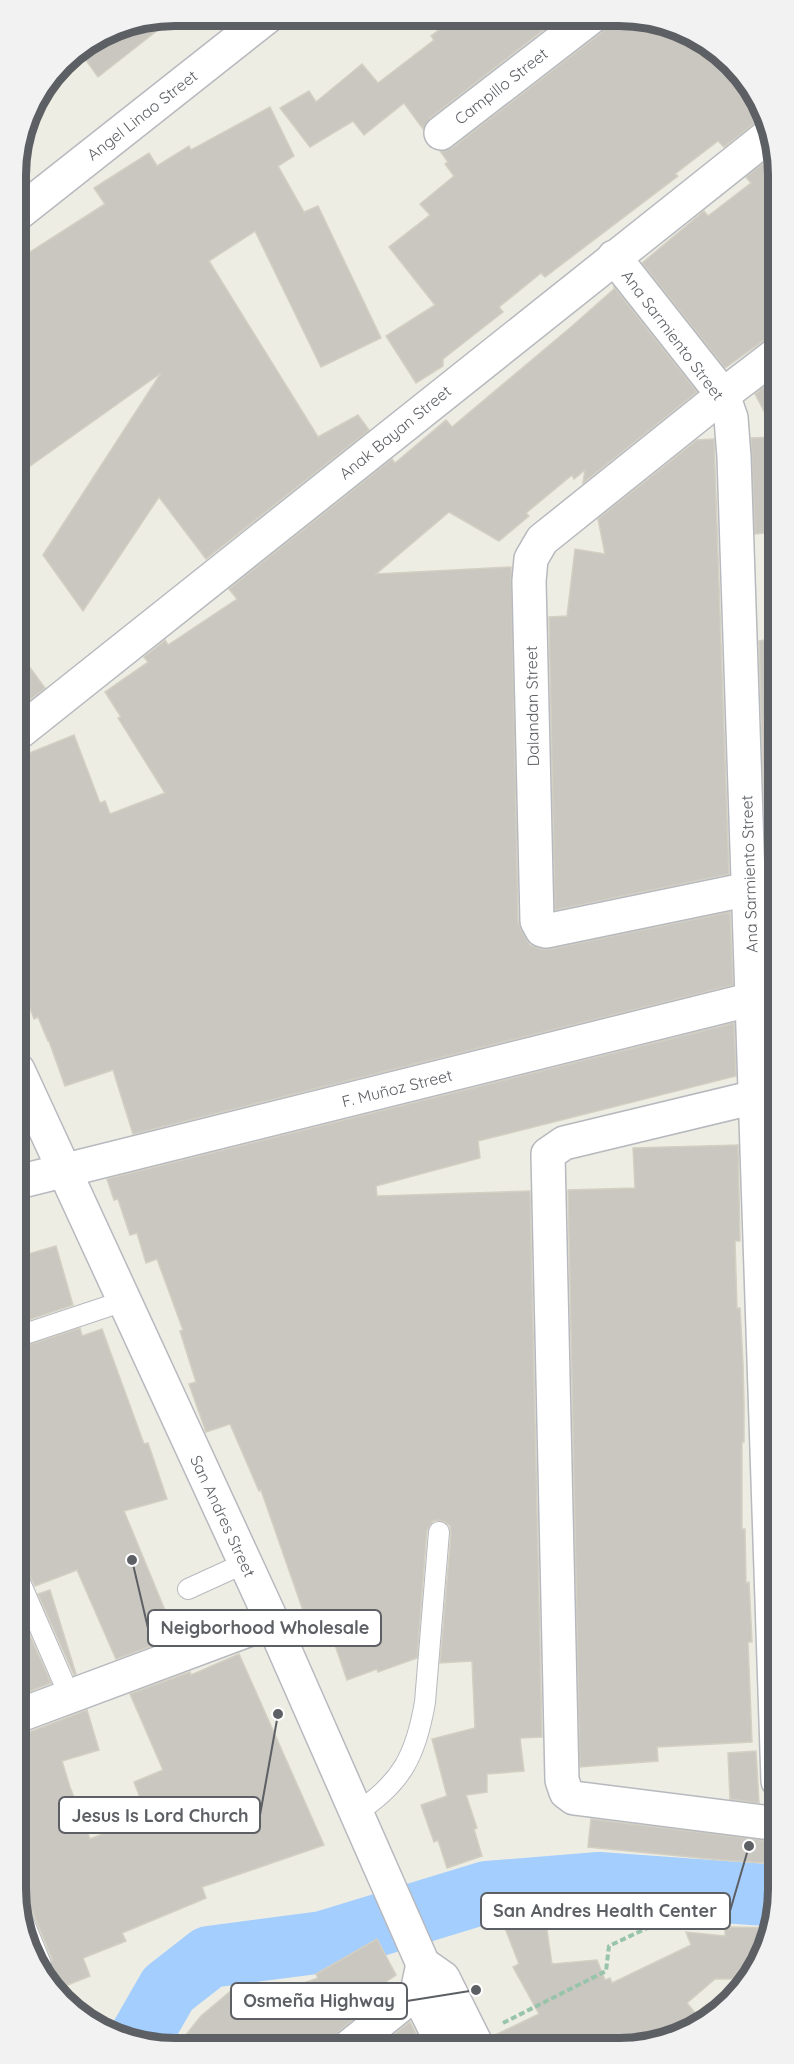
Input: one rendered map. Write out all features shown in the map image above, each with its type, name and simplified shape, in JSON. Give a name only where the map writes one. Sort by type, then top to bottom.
[{"type":"street","name":"Angel Linao Street","points":[[26,205],[255,26]]},
{"type":"street","name":"Campillo Street","points":[[441,133],[580,26]]},
{"type":"street","name":"Anak Bayan Street","points":[[26,727],[764,139]]},
{"type":"street","name":"Ana Sarmiento Street","points":[[614,257],[723,394],[730,418],[762,886],[768,1157]]},
{"type":"street","name":"Dalandan Street","points":[[762,886],[542,930],[537,921],[529,581],[531,558],[542,540],[768,360]]},
{"type":"street","name":"F. Muñoz Street","points":[[26,1180],[765,996]]},
{"type":"street","name":"San Andres Street","points":[[26,1088],[272,1622],[393,1897],[418,1967],[443,1978],[463,2038]]},
{"type":"street","points":[[767,1095],[564,1143],[548,1154],[562,1780],[566,1792],[574,1798],[768,1823]]},
{"type":"street","points":[[26,1713],[272,1622]]},
{"type":"street","points":[[357,2038],[418,1967]]},
{"type":"lane","points":[[26,1334],[124,1301]]},
{"type":"lane","points":[[356,1813],[373,1802],[393,1784],[410,1758],[421,1728],[439,1532]]},
{"type":"lane","points":[[188,1589],[245,1563]]},
{"type":"lane","points":[[26,1596],[70,1696]]},
{"type":"path","points":[[472,2038],[606,1971],[609,1946],[698,1904]]},
{"type":"building","points":[[163,26],[98,77],[83,56],[100,45],[126,33]]},
{"type":"building","points":[[444,26],[548,26],[430,118],[423,129],[404,103],[364,135],[353,121],[310,147],[280,108],[309,91],[316,102],[362,64],[378,83],[434,40],[431,36]]},
{"type":"building","points":[[607,26],[649,28],[694,45],[725,69],[738,84],[749,100],[758,121],[724,147],[718,141],[675,174],[678,176],[545,277],[541,273],[499,307],[503,312],[443,359],[443,366],[416,383],[386,336],[435,305],[389,247],[430,215],[420,204],[454,176],[445,164],[448,162],[440,151],[452,148]]},
{"type":"building","points":[[270,107],[294,156],[278,166],[304,212],[318,206],[381,338],[321,367],[255,231],[209,261],[318,437],[358,415],[369,430],[206,559],[159,497],[83,611],[43,555],[161,373],[26,469],[26,255],[105,204],[94,188],[149,153],[157,166],[189,146],[191,150]]},
{"type":"building","points":[[767,160],[768,340],[725,368],[642,263],[704,211],[708,216],[751,183],[746,177]]},
{"type":"building","points":[[614,287],[697,392],[583,483],[585,470],[574,479],[572,475],[526,513],[529,516],[499,541],[449,512],[376,574],[511,567],[518,921],[530,945],[550,949],[730,912],[733,985],[133,1134],[113,1070],[65,1086],[49,1041],[38,1017],[34,1019],[26,997],[26,754],[74,735],[100,803],[105,801],[110,814],[165,793],[118,718],[121,717],[105,692],[148,662],[144,657],[165,640],[168,645],[237,599],[229,589],[392,459],[395,463],[446,420],[452,427]]},
{"type":"building","points":[[768,384],[768,419],[755,394]]},
{"type":"building","points":[[768,437],[768,533],[755,534],[751,438]]},
{"type":"building","points":[[714,439],[729,874],[555,910],[549,617],[567,616],[575,549],[605,554],[598,519],[697,440]]},
{"type":"building","points":[[768,639],[768,865],[766,865],[759,641]]},
{"type":"building","points":[[26,662],[45,688],[26,703]]},
{"type":"building","points":[[734,1023],[736,1076],[478,1141],[480,1158],[376,1186],[377,1196],[530,1191],[542,1737],[520,1738],[524,1771],[487,1774],[487,1792],[466,1795],[477,1828],[474,1829],[482,1856],[447,1868],[438,1840],[434,1842],[421,1805],[447,1796],[432,1739],[475,1728],[472,1661],[440,1663],[450,1526],[439,1520],[433,1521],[427,1530],[417,1658],[347,1680],[333,1639],[319,1644],[310,1621],[307,1622],[261,1490],[259,1491],[230,1424],[206,1432],[189,1384],[196,1382],[180,1331],[183,1330],[157,1259],[146,1263],[137,1233],[130,1235],[118,1199],[114,1200],[107,1179]]},
{"type":"building","points":[[738,1145],[740,1241],[735,1241],[737,1308],[740,1308],[743,1364],[742,1529],[745,1529],[746,1583],[749,1582],[752,1642],[748,1642],[752,1742],[657,1747],[658,1761],[580,1767],[568,1190],[635,1188],[633,1148]]},
{"type":"building","points":[[56,1246],[73,1305],[26,1321],[26,1255]]},
{"type":"building","points":[[80,1328],[82,1336],[102,1329],[144,1444],[148,1443],[167,1499],[124,1511],[176,1637],[116,1659],[77,1570],[35,1586],[26,1568],[26,1346]]},
{"type":"building","points":[[50,1590],[76,1674],[74,1675],[38,1594]]},
{"type":"building","points":[[26,1627],[51,1683],[26,1693]]},
{"type":"building","points":[[239,1654],[324,1845],[202,1887],[206,1898],[122,1933],[126,1941],[83,1958],[90,1976],[62,1987],[52,1968],[52,1959],[31,1908],[27,1904],[26,1733],[87,1710],[99,1750],[62,1761],[90,1839],[147,1816],[134,1782],[163,1770],[130,1694],[190,1672],[191,1675]]},
{"type":"building","points":[[756,1751],[759,1803],[730,1799],[728,1753]]},
{"type":"building","points":[[591,1819],[768,1841],[768,1863],[721,1860],[588,1847]]},
{"type":"building","points":[[545,1917],[552,1964],[597,1960],[605,1980],[610,1978],[612,1983],[691,1945],[686,1932],[725,1936],[725,1927],[764,1928],[749,1964],[739,1979],[715,1979],[687,2003],[697,2016],[668,2031],[620,2038],[494,2038],[493,2036],[539,2014],[513,1967],[519,1964],[505,1928],[531,1918],[532,1922]]},
{"type":"building","points":[[377,1939],[396,1975],[380,1986],[386,1993],[339,2031],[334,2038],[183,2038],[201,2016],[233,1989],[245,2004],[318,1978],[316,1974]]},
{"type":"building","points":[[410,2022],[418,2038],[390,2038]]},
{"type":"waterway","points":[[142,2035],[168,1989],[209,1957],[323,1942],[487,1892],[599,1883],[768,1895]]},
{"type":"place","name":"Neigborhood Wholesale","points":[[132,1560]]},
{"type":"place","name":"Jesus Is Lord Church","points":[[278,1714]]},
{"type":"place","name":"San Andres Health Center","points":[[749,1846]]},
{"type":"place","name":"Osmeña Highway","points":[[476,1990]]}]
